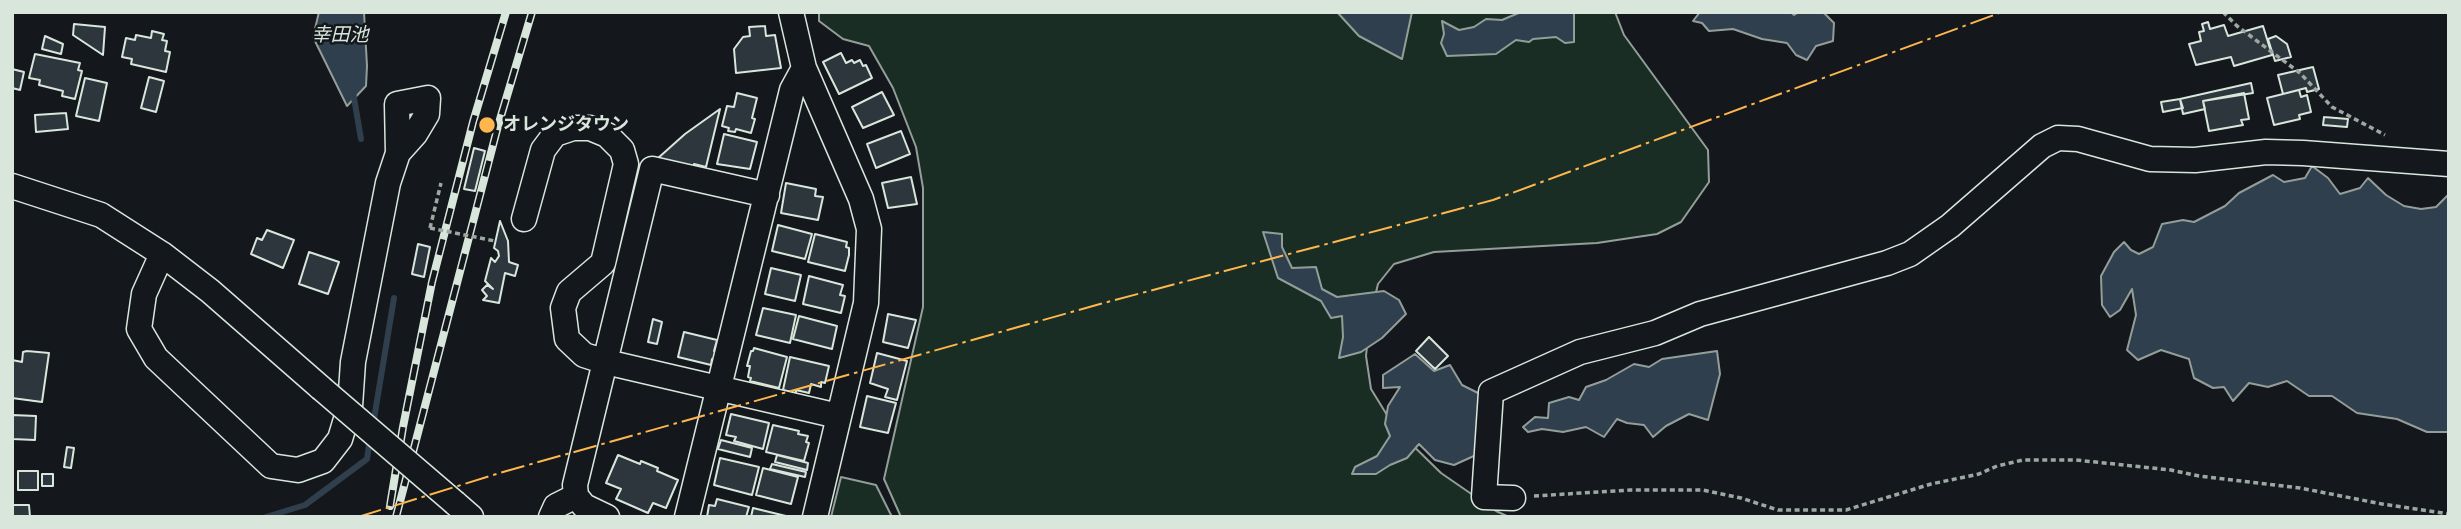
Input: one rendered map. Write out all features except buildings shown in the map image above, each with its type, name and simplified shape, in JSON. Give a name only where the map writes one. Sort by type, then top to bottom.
[{"type":"street","points":[[791,12],[804,68],[861,199],[869,229],[866,303],[815,517]]},
{"type":"street","points":[[687,517],[792,90],[804,68]]},
{"type":"street","points":[[524,219],[543,150],[555,134],[573,128],[590,128],[607,135],[622,150],[626,164],[604,262],[569,292],[562,308],[567,339],[584,355],[606,362],[838,416]]},
{"type":"street","points":[[1513,498],[1484,497],[1491,392],[1580,352],[1655,333],[1700,314],[1887,263],[1910,254],[1950,226],[2042,146],[2059,138],[2078,139],[2150,159],[2195,160],[2266,152],[2449,164]]},
{"type":"street","points":[[162,254],[144,294],[139,329],[156,358],[271,466],[298,470],[323,461],[340,439],[350,406],[353,362],[388,183],[398,153]]},
{"type":"street","points":[[607,517],[584,506],[576,496],[575,485],[652,169],[767,195]]},
{"type":"street","points":[[12,186],[101,215],[162,254],[209,291],[463,510]]},
{"type":"street","points":[[551,517],[556,506],[576,496]]},
{"type":"path","points":[[2223,12],[2237,26],[2300,73],[2332,107],[2389,138]]},
{"type":"path","points":[[441,183],[430,228],[495,241]]},
{"type":"path","points":[[1513,498],[1630,490],[1703,490],[1778,510],[1846,510],[2023,460],[2076,460],[2300,488],[2449,514]]},
{"type":"green space","points":[[819,12],[1615,12],[1624,35],[1708,150],[1709,182],[1681,222],[1657,234],[1597,243],[1434,252],[1394,264],[1378,284],[1370,317],[1366,356],[1371,389],[1395,428],[1441,473],[1509,517],[901,517],[884,479],[923,307],[923,188],[916,147],[893,88],[869,46],[843,39],[819,21]]},
{"type":"green space","points":[[841,477],[876,485],[892,517],[831,517]]},
{"type":"water","name":"幸田池","points":[[319,12],[364,12],[366,86],[347,106],[313,37]]},
{"type":"water","points":[[1337,12],[1412,12],[1402,59],[1359,36]]},
{"type":"water","points":[[1521,12],[1574,12],[1574,42],[1565,43],[1556,37],[1533,39],[1529,42],[1516,40],[1496,54],[1447,56],[1441,43],[1444,34],[1442,21],[1459,30],[1474,27],[1486,19],[1502,20]]},
{"type":"water","points":[[1700,12],[1791,12],[1794,15],[1799,12],[1823,12],[1834,23],[1833,41],[1816,46],[1807,60],[1796,55],[1787,43],[1762,39],[1733,29],[1709,31],[1702,23],[1693,21]]},
{"type":"water","points":[[2312,166],[2328,178],[2340,194],[2360,188],[2368,178],[2386,195],[2404,206],[2421,209],[2436,207],[2449,194],[2449,432],[2427,432],[2397,419],[2357,413],[2332,396],[2309,396],[2287,381],[2268,387],[2249,383],[2233,401],[2224,387],[2213,388],[2194,378],[2189,359],[2161,350],[2138,360],[2127,350],[2136,315],[2132,289],[2120,310],[2110,317],[2102,305],[2101,276],[2114,252],[2124,242],[2139,254],[2153,247],[2162,224],[2183,220],[2194,222],[2273,175],[2284,182],[2305,178]]},
{"type":"water","points":[[1263,232],[1282,234],[1282,247],[1292,268],[1316,267],[1322,289],[1337,297],[1384,291],[1399,300],[1406,314],[1382,338],[1361,352],[1339,358],[1343,337],[1342,316],[1331,318],[1321,301],[1278,278]]},
{"type":"water","points":[[1717,351],[1720,374],[1708,420],[1689,414],[1666,426],[1653,437],[1644,425],[1617,419],[1604,437],[1586,427],[1563,432],[1542,429],[1528,432],[1523,427],[1535,417],[1548,418],[1549,403],[1569,397],[1579,400],[1586,387],[1606,380],[1634,364],[1649,367],[1662,359]]},
{"type":"water","points":[[1415,354],[1434,371],[1450,365],[1462,385],[1480,394],[1476,455],[1454,465],[1435,460],[1419,444],[1407,458],[1376,474],[1352,474],[1355,467],[1377,456],[1390,436],[1385,424],[1388,406],[1400,387],[1383,388],[1383,375]]},
{"type":"waterway","points":[[353,92],[361,139]]},
{"type":"waterway","points":[[373,425],[394,298]]},
{"type":"waterway","points":[[266,517],[305,505],[367,459],[370,439]]},
{"type":"railway","points":[[390,506],[432,282],[473,122],[506,12]]},
{"type":"railway","points":[[396,517],[498,126],[532,12]]},
{"type":"power","points":[[358,517],[503,472],[1100,304],[1493,200],[2002,12]]},
{"type":"place","name":"オレンジタウン","points":[[487,125]]}]
